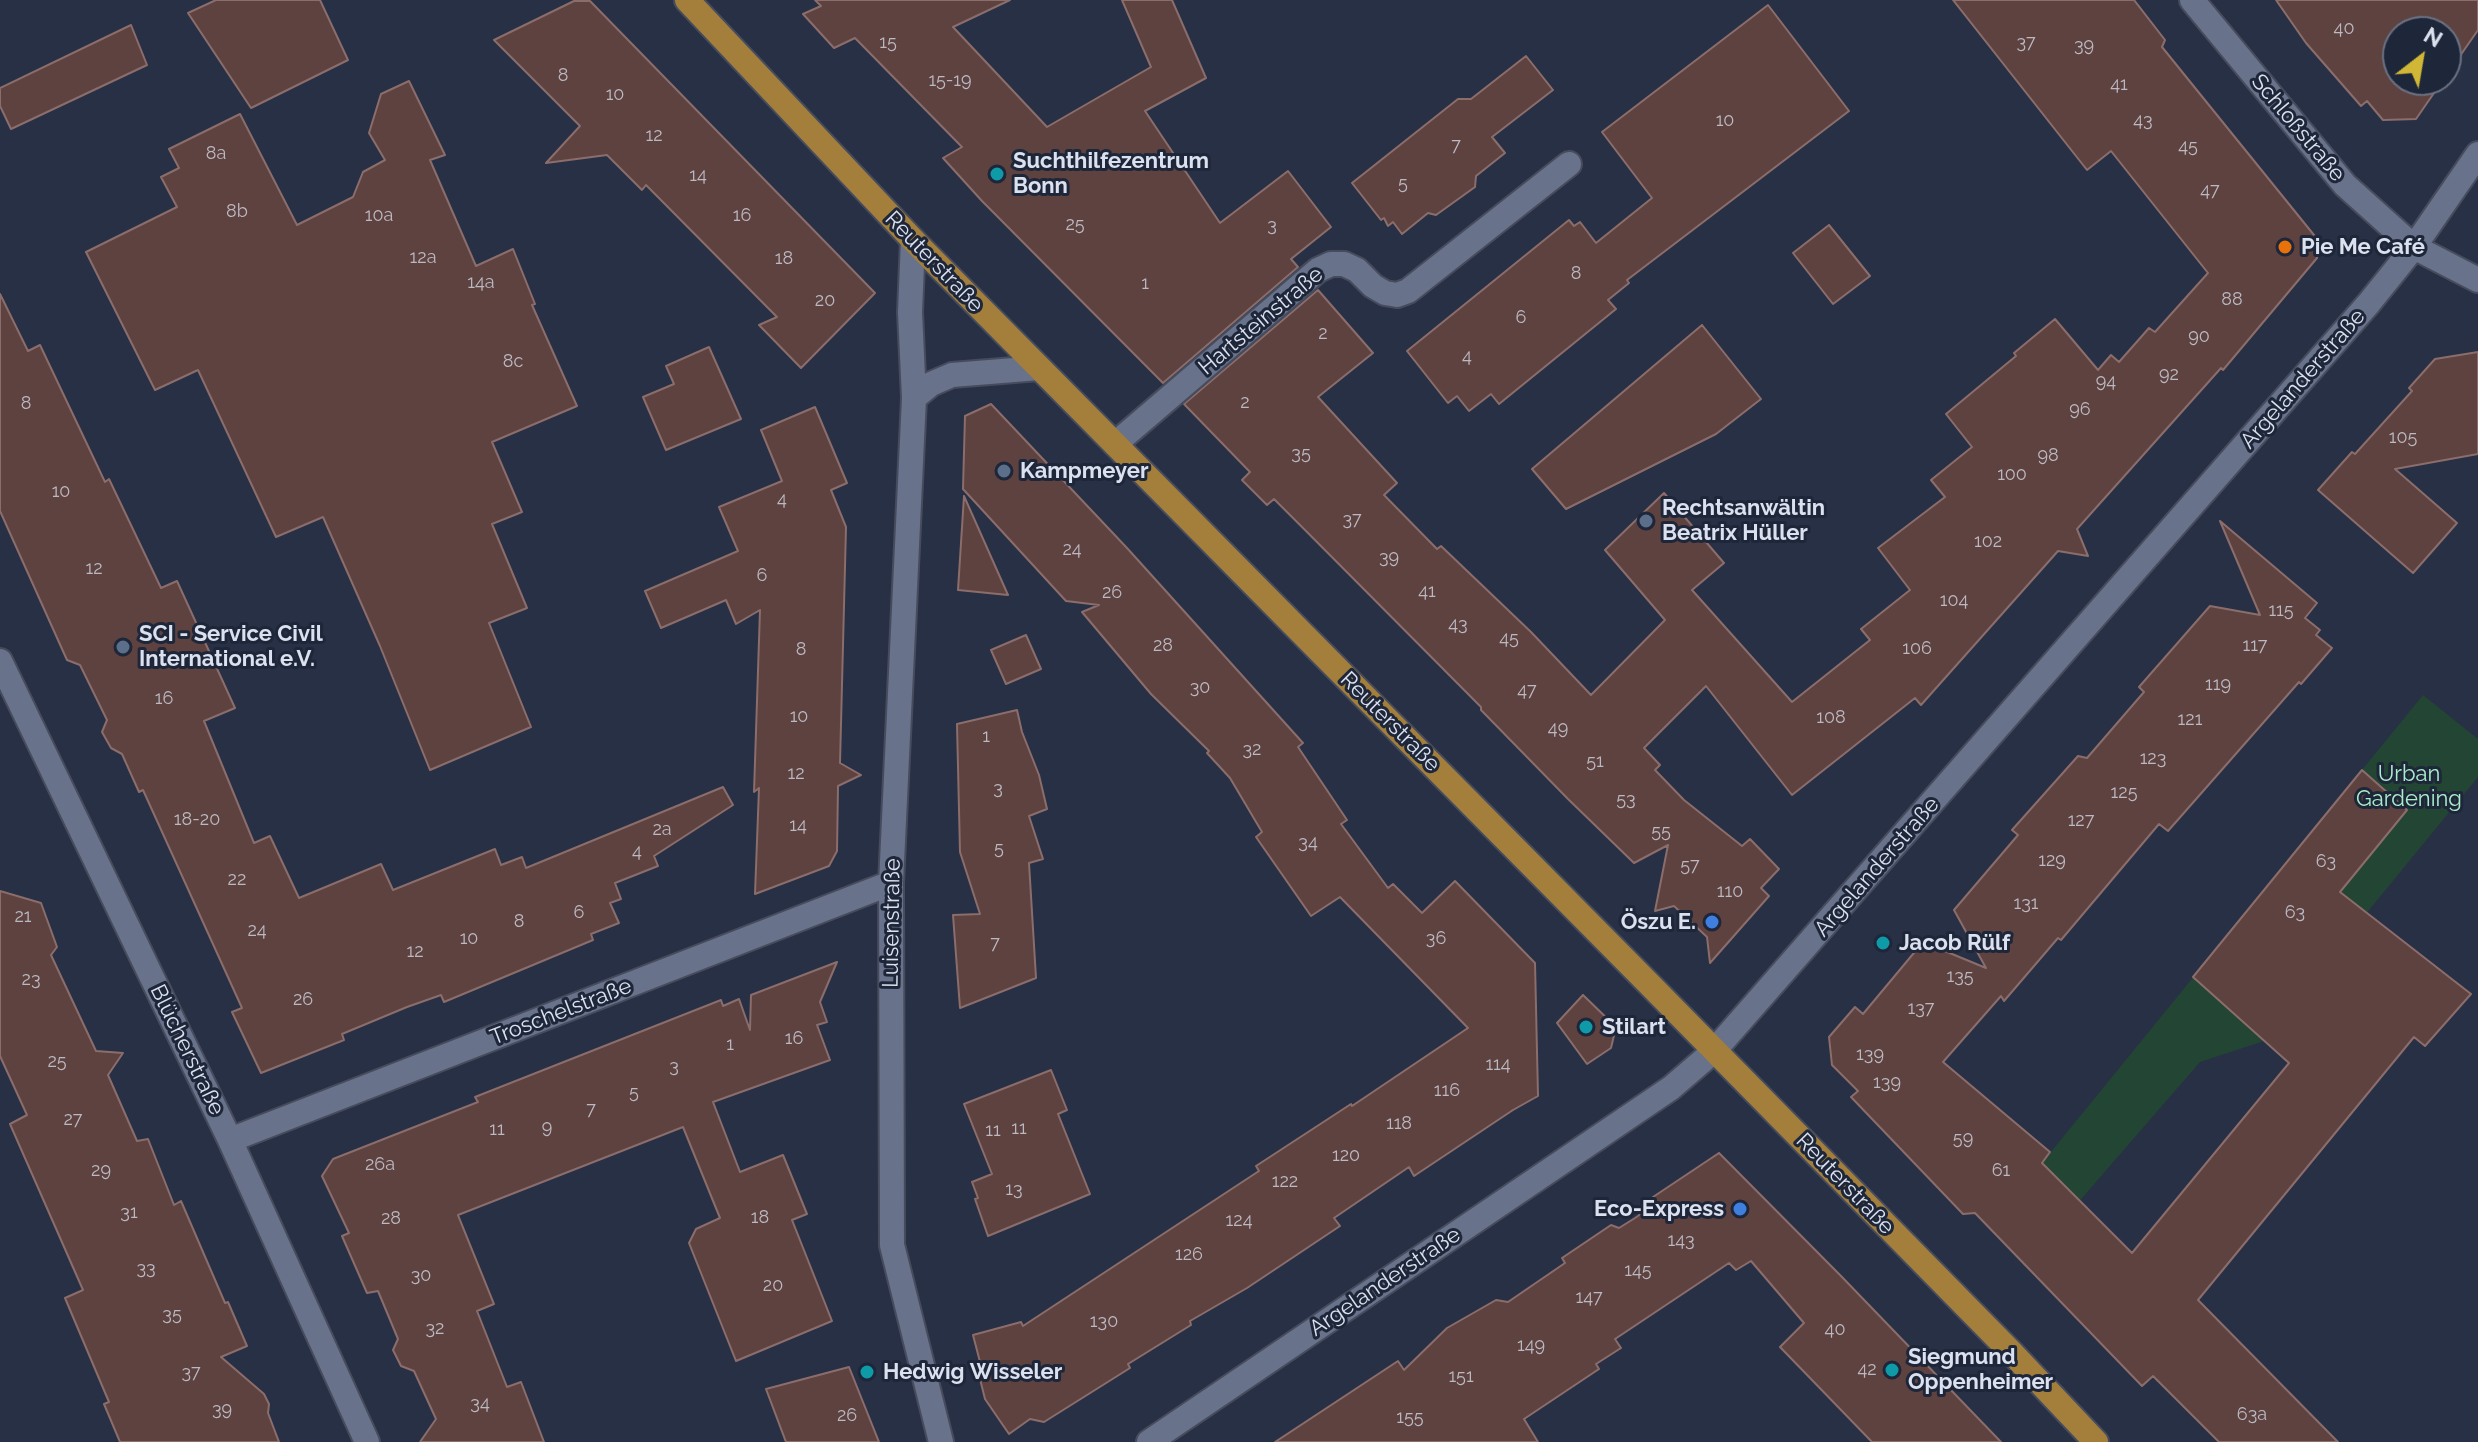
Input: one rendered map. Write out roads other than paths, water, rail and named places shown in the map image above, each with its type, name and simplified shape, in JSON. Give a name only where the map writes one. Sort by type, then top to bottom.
[{"type":"main road","name":"Reuterstraße","points":[[687,0],[913,240],[2011,1352],[2096,1442]]},
{"type":"street","name":"Schloßstraße","points":[[2192,0],[2345,185],[2414,247],[2478,280]]},
{"type":"street","name":"Argelanderstraße","points":[[1149,1442],[1671,1088],[1714,1051],[2319,361],[2414,247],[2478,154]]},
{"type":"street","name":"Hartsteinstraße","points":[[1115,444],[1318,270],[1331,264],[1344,264],[1357,270],[1385,293],[1397,295],[1408,291],[1569,164]]},
{"type":"street","name":"Luisenstraße","points":[[913,240],[910,312],[914,398],[891,883],[892,1245],[941,1442]]},
{"type":"street","points":[[914,398],[931,384],[952,375],[1039,368]]},
{"type":"street","name":"Blücherstraße","points":[[0,661],[230,1140],[367,1442]]},
{"type":"street","name":"Troschelstraße","points":[[230,1140],[891,883]]},
{"type":"place","name":"Suchthilfezentrum Bonn","points":[[997,174]]},
{"type":"place","name":"Pie Me Café","points":[[2285,247]]},
{"type":"place","name":"Kampmeyer","points":[[1004,471]]},
{"type":"place","name":"Rechtsanwältin Beatrix Hüller","points":[[1646,521]]},
{"type":"place","name":"SCI - Service Civil International e.V.","points":[[123,647]]},
{"type":"place","name":"Öszu E.","points":[[1712,922]]},
{"type":"place","name":"Jacob Rülf","points":[[1883,943]]},
{"type":"place","name":"Stilart","points":[[1586,1027]]},
{"type":"place","name":"Eco-Express","points":[[1740,1209]]},
{"type":"place","name":"Siegmund Oppenheimer","points":[[1892,1370]]},
{"type":"place","name":"Hedwig Wisseler","points":[[867,1372]]},
{"type":"park label","name":"Urban Gardening","points":[[2409,786]]}]
